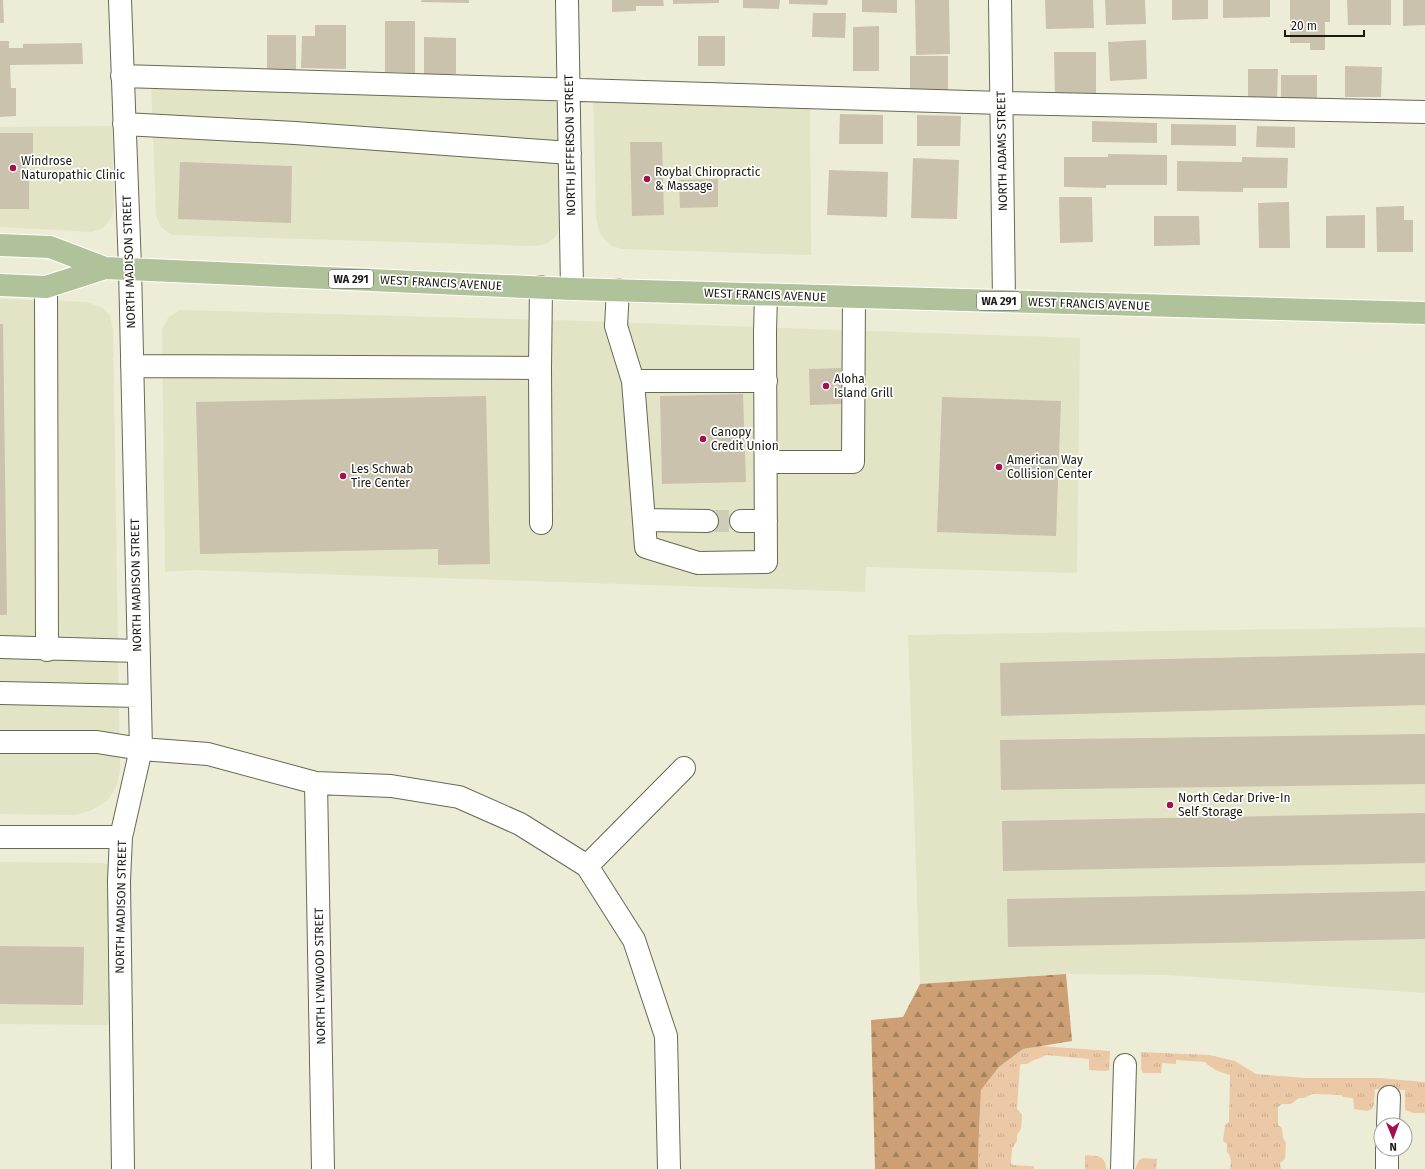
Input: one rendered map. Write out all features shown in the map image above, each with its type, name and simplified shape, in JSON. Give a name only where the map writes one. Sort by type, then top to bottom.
[{"type":"main road","name":"WEST FRANCIS AVENUE","points":[[0,245],[50,247],[105,268]]},
{"type":"main road","name":"WEST FRANCIS AVENUE","points":[[0,285],[46,287],[105,268],[130,268],[541,288],[1425,314]]},
{"type":"street","name":"NORTH MADISON STREET","points":[[120,0],[130,268],[141,749],[122,837],[119,881],[123,1169]]},
{"type":"street","name":"NORTH JEFFERSON STREET","points":[[567,0],[572,289]]},
{"type":"street","name":"NORTH ADAMS STREET","points":[[1000,0],[1004,301]]},
{"type":"street","points":[[122,76],[569,88],[1002,102],[1425,112]]},
{"type":"street","points":[[124,124],[295,133],[570,153]]},
{"type":"street","points":[[46,287],[47,650]]},
{"type":"street","points":[[540,522],[541,288]]},
{"type":"street","points":[[618,290],[616,326],[633,381],[646,547],[698,564],[766,562],[766,295]]},
{"type":"street","points":[[766,462],[853,462],[854,297]]},
{"type":"street","points":[[132,366],[540,368]]},
{"type":"street","points":[[633,381],[766,381]]},
{"type":"street","points":[[644,520],[707,521]]},
{"type":"street","points":[[741,521],[766,521]]},
{"type":"street","points":[[0,647],[47,650],[138,651]]},
{"type":"street","points":[[0,693],[139,696]]},
{"type":"street","points":[[0,742],[96,742],[141,749],[208,754],[316,783],[391,786],[459,797],[520,824],[587,866],[634,940],[666,1036],[669,1169]]},
{"type":"street","points":[[587,866],[684,768]]},
{"type":"street","name":"NORTH LYNWOOD STREET","points":[[316,783],[323,1169]]},
{"type":"street","points":[[0,837],[122,837]]},
{"type":"street","points":[[1122,1169],[1125,1065]]},
{"type":"street","points":[[1388,1117],[1389,1098]]},
{"type":"street","points":[[1387,1157],[1387,1169]]},
{"type":"shaded area","points":[[151,80],[558,93],[561,225],[556,236],[548,243],[537,246],[171,235],[161,227],[156,216]]},
{"type":"shaded area","points":[[593,93],[810,101],[811,255],[622,249],[610,245],[600,234],[596,217]]},
{"type":"shaded area","points":[[112,126],[114,211],[110,220],[103,228],[92,232],[0,227],[0,127]]},
{"type":"shaded area","points":[[0,299],[88,302],[103,308],[110,316],[113,329],[120,771],[116,787],[108,800],[92,810],[76,815],[0,814]]},
{"type":"shaded area","points":[[180,310],[582,321],[1080,338],[1077,573],[866,567],[865,592],[195,570],[165,572],[162,329],[168,318]]},
{"type":"shaded area","name":"North Cedar Drive-In Self Storage","points":[[1425,627],[1425,993],[1168,975],[1065,974],[920,984],[908,635]]},
{"type":"shaded area","points":[[0,862],[107,864],[110,869],[111,1025],[0,1024]]},
{"type":"green space","points":[[1066,974],[1072,1041],[1023,1049],[999,1067],[981,1090],[978,1169],[875,1169],[871,1020],[903,1017],[920,984]]},
{"type":"green space","points":[[1041,1046],[1110,1051],[1109,1070],[1089,1070],[1089,1059],[1046,1055],[1027,1064],[1021,1064],[1017,1109],[1022,1115],[1021,1129],[1017,1135],[1017,1141],[1012,1149],[1011,1163],[1013,1165],[1034,1166],[1034,1169],[978,1169],[981,1090],[999,1067],[1023,1049]]},
{"type":"green space","points":[[1141,1052],[1209,1055],[1235,1061],[1256,1074],[1305,1078],[1379,1078],[1425,1082],[1425,1113],[1413,1113],[1405,1110],[1405,1090],[1375,1089],[1374,1104],[1372,1109],[1367,1111],[1354,1109],[1353,1098],[1342,1097],[1342,1095],[1312,1094],[1304,1098],[1299,1098],[1291,1104],[1282,1104],[1278,1107],[1278,1125],[1282,1128],[1283,1138],[1286,1143],[1285,1159],[1280,1163],[1281,1169],[1230,1169],[1231,1160],[1227,1152],[1227,1144],[1223,1141],[1225,1125],[1229,1122],[1230,1075],[1214,1069],[1205,1062],[1176,1060],[1176,1064],[1162,1063],[1161,1073],[1143,1073],[1141,1069]]},
{"type":"green space","points":[[1085,1155],[1097,1156],[1103,1159],[1106,1164],[1106,1169],[1085,1169]]},
{"type":"green space","points":[[1143,1158],[1157,1159],[1156,1169],[1135,1169],[1139,1160]]},
{"type":"building","points":[[0,0],[3,0],[4,23],[0,23]]},
{"type":"building","points":[[422,0],[469,0],[469,3],[421,2]]},
{"type":"building","points":[[612,0],[663,0],[664,6],[636,6],[636,11],[612,12]]},
{"type":"building","points":[[673,0],[719,0],[719,3],[673,4]]},
{"type":"building","points":[[743,0],[780,0],[779,9],[743,8]]},
{"type":"building","points":[[789,0],[828,0],[827,5],[789,4]]},
{"type":"building","points":[[862,0],[897,0],[897,13],[862,12]]},
{"type":"building","points":[[915,0],[949,0],[950,54],[916,55]]},
{"type":"building","points":[[1045,0],[1093,0],[1094,28],[1046,29]]},
{"type":"building","points":[[1105,0],[1145,0],[1146,24],[1106,25]]},
{"type":"building","points":[[1172,0],[1208,0],[1208,19],[1172,20]]},
{"type":"building","points":[[1223,0],[1270,0],[1270,17],[1223,18]]},
{"type":"building","points":[[1290,0],[1330,0],[1330,22],[1325,22],[1325,50],[1310,50],[1310,43],[1290,43]]},
{"type":"building","points":[[1347,0],[1391,0],[1391,25],[1348,25]]},
{"type":"building","points":[[1403,0],[1425,0],[1425,25],[1403,26]]},
{"type":"building","points":[[813,13],[846,13],[845,38],[812,37]]},
{"type":"building","points":[[385,21],[415,21],[415,73],[385,72]]},
{"type":"building","points":[[315,25],[346,25],[346,69],[301,68],[302,36],[315,36]]},
{"type":"building","points":[[879,26],[879,71],[853,71],[853,27]]},
{"type":"building","points":[[267,35],[296,35],[296,73],[267,73]]},
{"type":"building","points":[[698,36],[725,36],[725,66],[698,66]]},
{"type":"building","points":[[424,37],[456,38],[456,74],[424,74]]},
{"type":"building","points":[[1146,40],[1147,79],[1110,81],[1108,42]]},
{"type":"building","points":[[0,41],[9,41],[9,48],[23,48],[23,44],[82,43],[83,64],[10,65],[11,88],[16,88],[16,116],[0,117]]},
{"type":"building","points":[[1054,52],[1096,52],[1096,96],[1055,96]]},
{"type":"building","points":[[910,56],[948,56],[948,91],[910,91]]},
{"type":"building","points":[[1345,66],[1382,67],[1381,97],[1345,97]]},
{"type":"building","points":[[1248,69],[1278,69],[1277,103],[1248,102]]},
{"type":"building","points":[[1281,75],[1317,75],[1317,104],[1281,104]]},
{"type":"building","points":[[840,114],[883,115],[883,144],[839,144]]},
{"type":"building","points":[[917,115],[961,116],[960,146],[917,146]]},
{"type":"building","points":[[1092,121],[1157,123],[1157,143],[1092,142]]},
{"type":"building","points":[[1171,124],[1236,125],[1236,146],[1171,145]]},
{"type":"building","points":[[1257,126],[1295,127],[1295,148],[1256,147]]},
{"type":"building","name":"Windrose Naturopathic Clinic","points":[[0,133],[33,133],[33,156],[26,156],[26,179],[29,180],[29,209],[0,209]]},
{"type":"building","name":"Roybal Chiropractic & Massage","points":[[630,142],[662,142],[664,215],[632,216]]},
{"type":"building","points":[[1108,154],[1167,155],[1167,185],[1106,185],[1106,188],[1064,187],[1064,157],[1108,157]]},
{"type":"building","points":[[1242,157],[1288,158],[1287,188],[1243,188],[1243,192],[1177,191],[1177,161],[1242,162]]},
{"type":"building","points":[[913,158],[959,160],[957,219],[911,218]]},
{"type":"building","points":[[180,162],[292,166],[291,223],[178,219]]},
{"type":"building","points":[[829,170],[888,172],[887,217],[827,215]]},
{"type":"building","points":[[718,179],[718,207],[680,208],[679,180]]},
{"type":"building","points":[[1059,197],[1092,197],[1093,242],[1060,243]]},
{"type":"building","points":[[1289,202],[1290,248],[1259,248],[1258,203]]},
{"type":"building","points":[[1404,206],[1404,220],[1413,220],[1413,252],[1377,252],[1376,207]]},
{"type":"building","points":[[1365,215],[1365,248],[1326,248],[1326,216]]},
{"type":"building","points":[[1154,216],[1199,216],[1200,245],[1154,246]]},
{"type":"building","points":[[0,324],[3,324],[7,615],[0,615]]},
{"type":"building","name":"Aloha Island Grill","points":[[841,368],[842,404],[810,405],[809,369]]},
{"type":"building","name":"Canopy Credit Union","points":[[743,394],[746,482],[662,484],[660,396]]},
{"type":"building","name":"Les Schwab Tire Center","points":[[486,396],[490,564],[438,565],[438,549],[200,554],[196,402]]},
{"type":"building","name":"American Way Collision Center","points":[[942,397],[1061,401],[1056,536],[937,532]]},
{"type":"building","points":[[1425,653],[1425,705],[1001,716],[1000,663]]},
{"type":"building","points":[[1425,734],[1425,784],[1001,790],[1000,740]]},
{"type":"building","points":[[1425,813],[1425,863],[1003,871],[1002,821]]},
{"type":"building","points":[[1425,891],[1425,939],[1008,947],[1007,899]]},
{"type":"building","points":[[0,946],[84,947],[83,1005],[0,1004]]},
{"type":"tunnel","points":[[707,521],[741,521]]},
{"type":"place","name":"Windrose Naturopathic Clinic","points":[[13,168]]},
{"type":"place","name":"Roybal Chiropractic & Massage","points":[[647,179]]},
{"type":"place","name":"Aloha Island Grill","points":[[826,386]]},
{"type":"place","name":"Canopy Credit Union","points":[[703,439]]},
{"type":"place","name":"American Way Collision Center","points":[[999,467]]},
{"type":"place","name":"Les Schwab Tire Center","points":[[343,476]]},
{"type":"place","name":"North Cedar Drive-In Self Storage","points":[[1170,805]]}]
